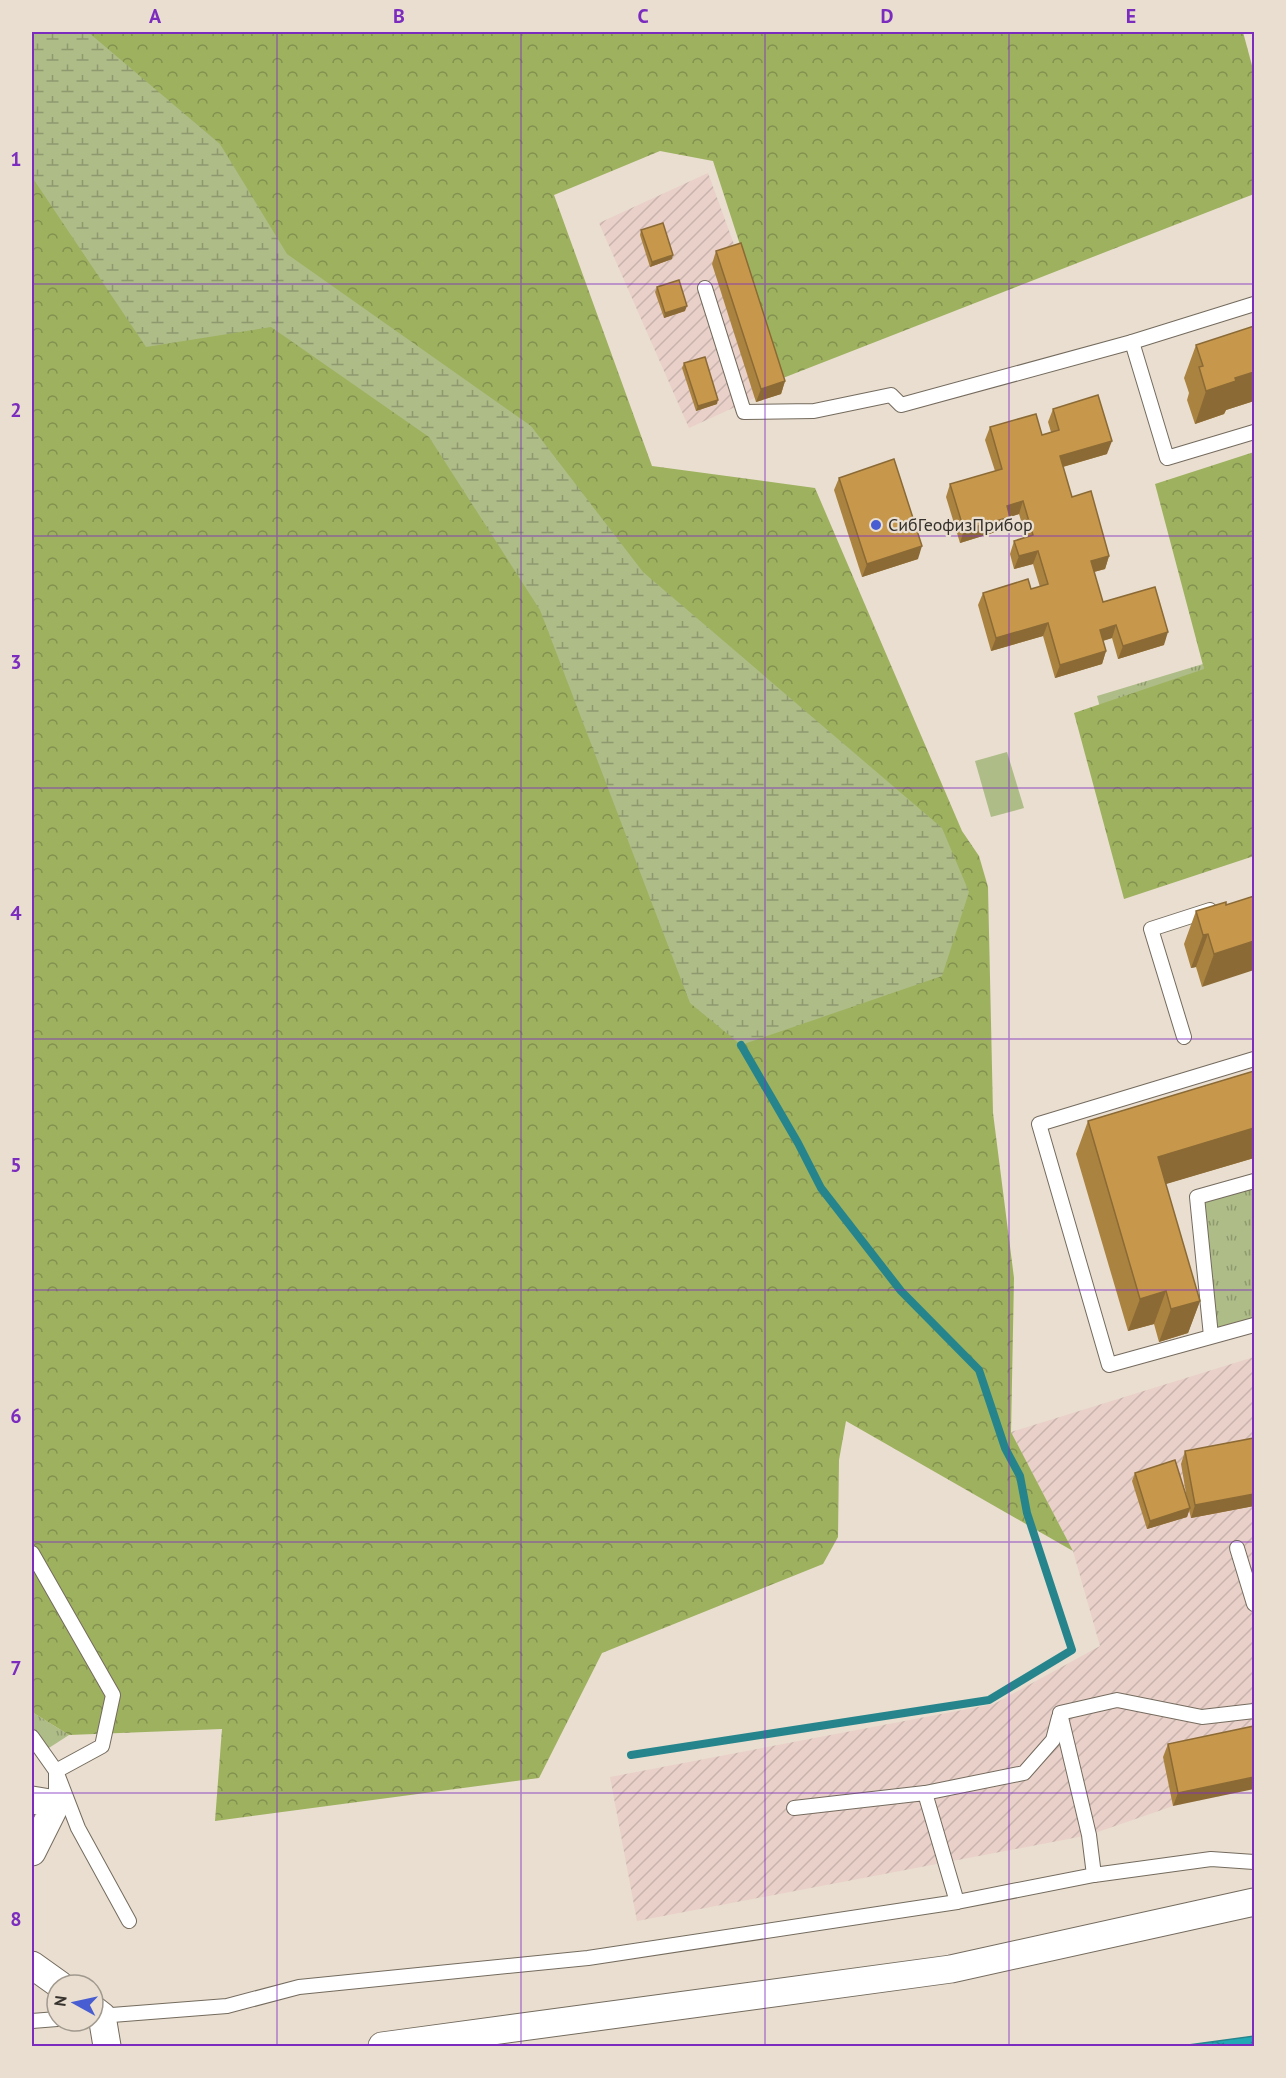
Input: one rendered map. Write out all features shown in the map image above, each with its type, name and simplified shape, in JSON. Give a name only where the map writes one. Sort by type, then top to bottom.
[{"type":"street","points":[[32,1852],[44,1802]]},
{"type":"street","points":[[382,2046],[951,1970],[1254,1902]]},
{"type":"street","points":[[32,1965],[45,1974]]},
{"type":"lane","points":[[705,288],[744,411],[814,411],[891,395],[901,405],[1132,342],[1254,304]]},
{"type":"lane","points":[[1132,342],[1167,458],[1254,432]]},
{"type":"lane","points":[[1184,1037],[1151,929],[1223,906]]},
{"type":"lane","points":[[1254,1059],[1039,1124],[1109,1365],[1254,1325]]},
{"type":"lane","points":[[1212,1336],[1197,1197],[1254,1180]]},
{"type":"lane","points":[[1237,1548],[1254,1604]]},
{"type":"lane","points":[[32,1553],[113,1695],[102,1746],[56,1771],[44,1802]]},
{"type":"lane","points":[[1060,1713],[1117,1700],[1202,1717],[1254,1711]]},
{"type":"lane","points":[[794,1808],[925,1793],[1024,1773],[1053,1740],[1060,1713]]},
{"type":"lane","points":[[1060,1713],[1089,1835],[1094,1875]]},
{"type":"lane","points":[[32,1737],[56,1771],[78,1828],[129,1921]]},
{"type":"lane","points":[[925,1793],[957,1902]]},
{"type":"lane","points":[[105,2013],[227,2006],[299,1987],[588,1958],[957,1902],[1094,1875],[1211,1858],[1254,1862]]},
{"type":"shaded area","points":[[708,173],[785,384],[689,428],[599,223]]},
{"type":"shaded area","points":[[1254,1357],[1254,1789],[1173,1806],[1089,1835],[637,1921],[610,1777],[994,1704],[1100,1646],[1073,1551],[1011,1432]]},
{"type":"green space","points":[[32,32],[1243,32],[1254,73],[1254,194],[783,378],[713,161],[660,151],[554,195],[652,466],[815,488],[962,831],[979,856],[988,887],[993,1113],[1014,1278],[1011,1432],[1073,1551],[846,1421],[839,1460],[838,1537],[823,1564],[602,1653],[539,1778],[215,1821],[222,1729],[69,1735],[32,1712]]},
{"type":"green space","points":[[32,32],[88,32],[220,144],[287,254],[531,426],[643,572],[942,828],[969,892],[942,976],[741,1045],[690,1003],[540,610],[429,437],[271,327],[146,347],[32,177]]},
{"type":"green space","points":[[1254,452],[1254,856],[1124,899],[1074,713],[1204,669],[1155,484]]},
{"type":"green space","points":[[1203,664],[1212,699],[1106,731],[1097,696]]},
{"type":"green space","points":[[1007,752],[1024,808],[991,817],[975,761]]},
{"type":"green space","points":[[1254,1181],[1254,1325],[1211,1336],[1197,1197]]},
{"type":"green space","points":[[32,1712],[69,1735],[38,1755],[32,1749]]},
{"type":"water","points":[[1254,2036],[1254,2046],[1181,2046]]},
{"type":"building","points":[[663,223],[673,255],[652,262],[641,230]]},
{"type":"building","points":[[741,243],[785,381],[761,389],[716,251]]},
{"type":"building","points":[[679,280],[687,306],[665,313],[657,287]]},
{"type":"building","points":[[1254,326],[1254,372],[1206,391],[1199,367],[1203,366],[1196,345]]},
{"type":"building","points":[[705,357],[718,400],[698,406],[684,363]]},
{"type":"building","points":[[1098,395],[1112,441],[1060,456],[1072,497],[1091,491],[1109,556],[1091,561],[1103,602],[1155,587],[1168,632],[1123,646],[1116,625],[1100,630],[1106,651],[1060,665],[1048,623],[996,638],[983,593],[1028,579],[1031,589],[1048,584],[1038,551],[1019,556],[1014,541],[1033,535],[1023,501],[1007,506],[1010,517],[964,530],[950,484],[1002,469],[990,427],[1036,414],[1042,435],[1059,430],[1053,409]]},
{"type":"building","name":"СибГеофизПрибор","points":[[894,459],[922,546],[867,564],[839,478]]},
{"type":"building","points":[[1254,896],[1254,941],[1214,954],[1208,934],[1203,935],[1196,911]]},
{"type":"building","points":[[1254,1071],[1254,1128],[1158,1157],[1200,1301],[1171,1309],[1166,1291],[1140,1299],[1088,1121]]},
{"type":"building","points":[[1254,1438],[1254,1494],[1195,1505],[1185,1451]]},
{"type":"building","points":[[1175,1460],[1190,1508],[1150,1521],[1135,1473]]},
{"type":"building","points":[[1254,1726],[1254,1777],[1178,1793],[1168,1744]]},
{"type":"waterway","points":[[631,1755],[989,1700],[1072,1650],[1027,1513],[1020,1476],[1005,1448],[979,1370],[901,1291],[821,1188],[798,1143],[741,1045]]},
{"type":"place","name":"СибГеофизПрибор","points":[[876,525]]}]
